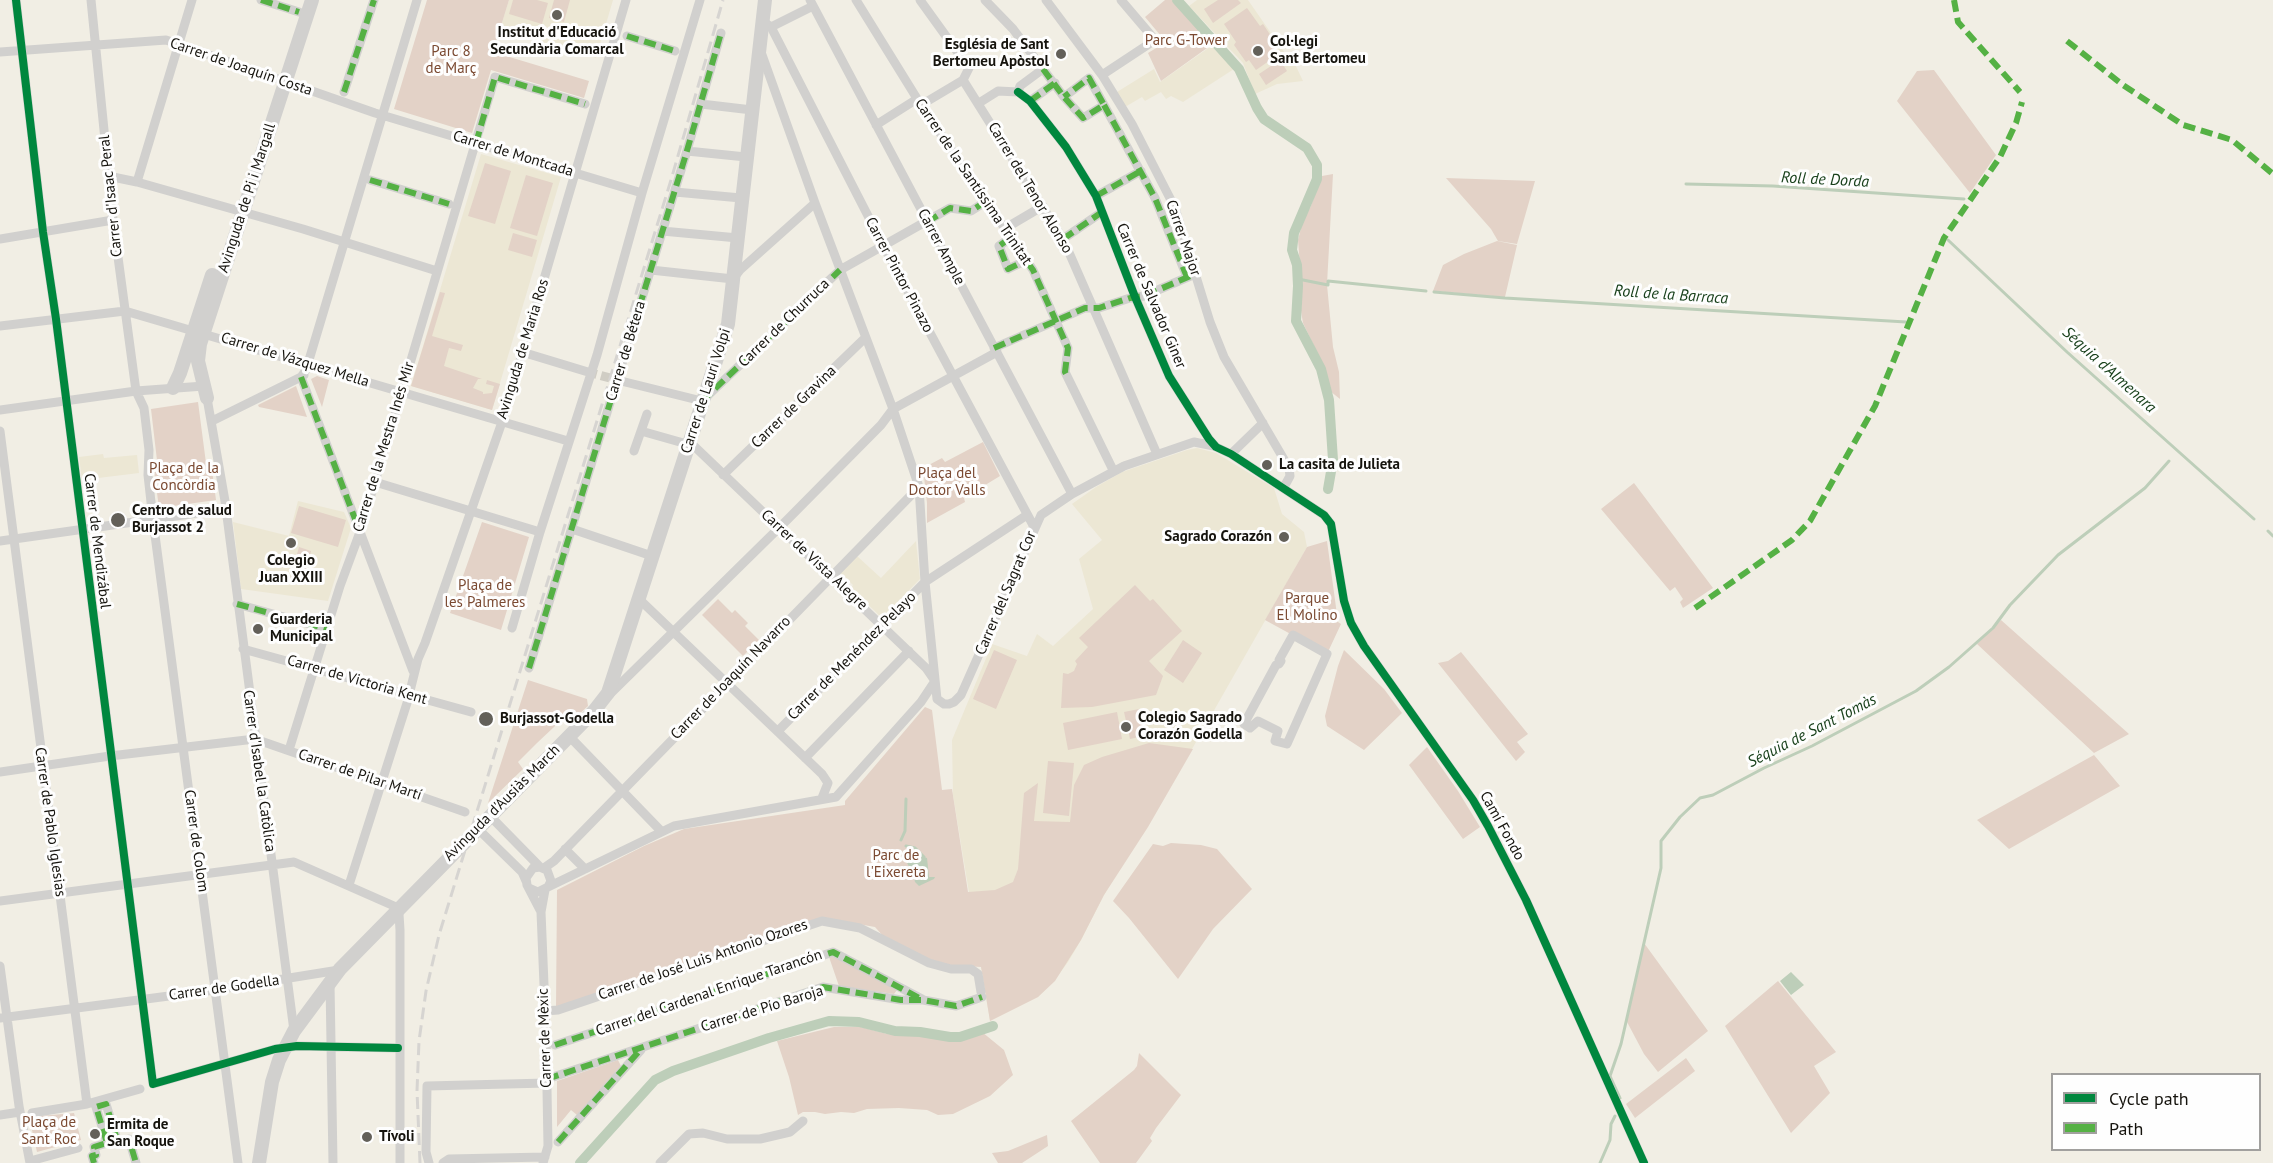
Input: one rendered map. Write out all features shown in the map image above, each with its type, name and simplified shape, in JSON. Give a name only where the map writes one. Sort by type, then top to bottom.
[{"type":"street","name":"Carrer de Mendizábal","points":[[16,0],[43,232],[153,1084],[224,1063]]},
{"type":"street","name":"Carrer d'Isaac Peral","points":[[92,0],[108,176],[136,391]]},
{"type":"street","points":[[137,182],[192,0]]},
{"type":"street","points":[[261,0],[301,6]]},
{"type":"street","name":"Avinguda de Pi i Margall","points":[[173,388],[199,331],[281,80],[312,0]]},
{"type":"street","points":[[344,92],[374,0]]},
{"type":"street","points":[[414,674],[301,376],[308,363],[417,0]]},
{"type":"street","name":"Avinguda de Maria Ros","points":[[349,885],[422,649],[502,422],[626,0]]},
{"type":"street","name":"Carrer de Bétera","points":[[512,628],[568,441],[597,355],[642,193],[700,0]]},
{"type":"street","name":"Carrer de Lauri Volpi","points":[[605,699],[728,324],[752,110],[760,51],[767,24],[765,0]]},
{"type":"street","name":"Carrer de la Santíssima Trinitat","points":[[856,0],[919,102],[1027,260],[1068,348],[1065,372],[1113,470]]},
{"type":"street","name":"Carrer del Tenor Alonso","points":[[920,0],[969,68],[963,80],[1063,239],[1157,454]]},
{"type":"street","points":[[985,0],[1013,29],[1064,97],[1083,118],[1104,105]]},
{"type":"street","name":"Carrer Major","points":[[1046,0],[1102,75],[1132,124],[1175,208],[1191,275],[1224,357],[1289,468],[1289,478],[1284,487]]},
{"type":"street","points":[[1102,75],[1155,40],[1121,0]]},
{"type":"street","points":[[767,24],[812,3]]},
{"type":"street","name":"Carrer Ample","points":[[812,3],[1072,494]]},
{"type":"street","name":"Avinguda de Pi i Margall","points":[[281,80],[301,6]]},
{"type":"street","name":"Carrer Pintor Pinazo","points":[[767,24],[1033,525],[1033,530]]},
{"type":"street","name":"Carrer de Bétera","points":[[529,668],[675,192],[721,33]]},
{"type":"street","points":[[627,36],[675,51]]},
{"type":"street","name":"Carrer de Joaquín Costa","points":[[0,52],[166,40],[384,115]]},
{"type":"street","points":[[542,868],[530,870],[527,884],[538,892],[661,831],[685,822],[836,797],[921,702],[935,681],[925,582],[919,487],[893,409],[814,203],[760,51]]},
{"type":"street","points":[[979,103],[998,91],[1018,92],[1020,86],[1044,69]]},
{"type":"street","name":"Carrer de la Mestra Inés Mir","points":[[289,750],[360,532],[495,77],[585,104]]},
{"type":"street","points":[[893,409],[996,350],[1056,321],[1085,308],[1099,308],[1144,296],[1191,275],[1155,198],[1089,78],[1064,97]]},
{"type":"street","points":[[876,125],[963,80]]},
{"type":"street","points":[[1030,101],[1055,83]]},
{"type":"street","name":"Carrer de Salvador Giner","points":[[1018,92],[1030,101],[1066,147],[1096,196],[1135,297],[1169,376],[1209,439],[1216,447],[1284,487],[1324,515]]},
{"type":"street","points":[[701,104],[752,110]]},
{"type":"street","name":"Carrer de Montcada","points":[[384,115],[642,193]]},
{"type":"street","points":[[687,151],[746,157]]},
{"type":"street","points":[[1096,196],[1141,171]]},
{"type":"street","points":[[108,176],[137,182],[437,271]]},
{"type":"street","points":[[370,180],[449,204]]},
{"type":"street","points":[[675,192],[741,198]]},
{"type":"street","name":"Carrer de Churruca","points":[[702,401],[840,270],[950,208],[971,211],[986,202]]},
{"type":"street","points":[[651,270],[733,279],[814,203]]},
{"type":"street","points":[[1004,229],[1043,206]]},
{"type":"street","points":[[1063,239],[1102,212]]},
{"type":"street","points":[[0,239],[113,220]]},
{"type":"street","points":[[662,231],[738,238]]},
{"type":"street","points":[[1010,238],[999,246],[1008,269],[1027,260]]},
{"type":"street","points":[[0,326],[125,311]]},
{"type":"street","name":"Carrer de Vázquez Mella","points":[[125,311],[568,441]]},
{"type":"street","name":"Avinguda de Pi i Margall","points":[[199,331],[198,361],[205,392]]},
{"type":"street","name":"Carrer de Gravina","points":[[723,475],[865,338]]},
{"type":"street","points":[[522,352],[588,372]]},
{"type":"street","points":[[212,421],[318,367]]},
{"type":"street","points":[[621,381],[702,401]]},
{"type":"street","points":[[0,410],[136,391],[173,388],[205,392],[212,421],[225,509],[82,528],[0,542]]},
{"type":"street","points":[[136,391],[142,403],[145,418],[153,520]]},
{"type":"street","name":"Avinguda d'Ausiàs March","points":[[259,1163],[272,1082],[284,1047],[340,969],[605,699],[674,634],[881,425],[893,409]]},
{"type":"street","points":[[634,451],[647,414]]},
{"type":"street","points":[[1231,454],[1263,423]]},
{"type":"street","name":"Carrer de Pablo Iglesias","points":[[0,431],[87,1104]]},
{"type":"street","points":[[641,431],[688,444]]},
{"type":"street","name":"Carrer del Sagrat Cor","points":[[935,681],[936,696],[944,704],[954,702],[961,694],[1041,515],[1113,470],[1194,442],[1216,447]]},
{"type":"street","name":"Carrer de Vista Alegre","points":[[688,444],[694,446],[929,670],[935,681]]},
{"type":"street","points":[[375,482],[540,532]]},
{"type":"street","name":"Carrer de Joaquín Navarro","points":[[542,868],[565,849],[919,487]]},
{"type":"street","name":"Carrer d'Isabel la Catòlica","points":[[225,509],[294,1032]]},
{"type":"street","name":"Carrer de Menéndez Pelayo","points":[[778,731],[925,582],[1027,515]]},
{"type":"street","name":"Camí Fondo","points":[[1324,515],[1331,524],[1344,601],[1352,623],[1364,646],[1473,800],[1488,826],[1526,900],[1644,1163]]},
{"type":"street","name":"Carrer de Colom","points":[[153,520],[238,1163]]},
{"type":"street","points":[[573,529],[652,556]]},
{"type":"street","points":[[351,556],[361,552],[369,556]]},
{"type":"street","points":[[639,599],[725,684],[778,731],[828,783],[822,798]]},
{"type":"street","points":[[237,604],[327,629]]},
{"type":"street","points":[[1293,635],[1327,654],[1287,744],[1275,741],[1278,731],[1258,721],[1250,728],[1244,724],[1245,722],[1276,665],[1281,661],[1279,660],[1293,635]]},
{"type":"street","points":[[405,647],[413,652],[422,649]]},
{"type":"street","name":"Carrer de Victoria Kent","points":[[243,649],[315,667],[471,712]]},
{"type":"street","points":[[805,759],[909,651]]},
{"type":"street","points":[[569,736],[661,831]]},
{"type":"street","points":[[0,772],[255,739]]},
{"type":"street","name":"Carrer de Pilar Martí","points":[[255,739],[465,812]]},
{"type":"street","points":[[490,816],[550,877],[547,889]]},
{"type":"street","name":"Carrer de Mèxic","points":[[478,829],[522,872],[540,912]]},
{"type":"street","points":[[565,849],[585,869]]},
{"type":"street","points":[[0,902],[128,883],[297,863],[390,903],[397,909],[400,930],[398,1048],[400,1163]]},
{"type":"street","name":"Carrer de Mèxic","points":[[544,1160],[548,1146],[547,1081],[540,912],[547,889]]},
{"type":"street","name":"Carrer de José Luis Antonio Ozores","points":[[545,1011],[558,1010],[822,921],[860,928],[929,963],[951,969],[971,969],[978,974],[982,994]]},
{"type":"street","name":"Carrer del Cardenal Enrique Tarancón","points":[[555,1045],[833,952],[923,1000]]},
{"type":"street","points":[[0,966],[3,1018],[30,1162],[78,1148]]},
{"type":"street","name":"Carrer de Godella","points":[[3,1018],[215,990],[340,969]]},
{"type":"street","points":[[330,983],[333,1163]]},
{"type":"street","name":"Carrer de Pío Baroja","points":[[429,1163],[426,1152],[427,1086],[547,1081],[823,987],[901,1000],[923,1000],[956,1006],[982,994]]},
{"type":"street","points":[[224,1063],[284,1047],[398,1048]]},
{"type":"street","points":[[558,1142],[642,1048]]},
{"type":"street","points":[[32,1113],[87,1104],[140,1089]]},
{"type":"street","points":[[94,1163],[92,1156],[96,1155],[94,1147],[107,1143],[96,1107],[106,1104],[118,1143],[129,1139],[136,1163]]},
{"type":"street","points":[[0,1115],[20,1112]]},
{"type":"street","points":[[660,1163],[689,1134],[703,1133],[727,1139],[760,1139],[790,1132],[803,1121]]},
{"type":"street","points":[[443,1163],[449,1159],[544,1160]]},
{"type":"shaded area","name":"Institut d'Educació Secundària Comarcal","points":[[509,0],[613,0],[596,58],[500,29]]},
{"type":"shaded area","name":"Col·legi Sant Bertomeu","points":[[1197,0],[1248,0],[1289,59],[1292,58],[1303,81],[1277,84],[1255,94],[1243,63],[1189,6]]},
{"type":"shaded area","name":"Col·legi Sant Bertomeu","points":[[1214,44],[1234,69],[1183,102],[1171,96],[1166,99],[1161,92],[1145,101],[1142,97],[1125,107],[1117,92],[1154,69],[1160,82]]},
{"type":"shaded area","points":[[481,154],[561,177],[492,410],[411,386]]},
{"type":"shaded area","name":"Colegio Sagrado Corazón Godella","points":[[1197,448],[1216,453],[1274,488],[1282,514],[1304,532],[1307,547],[1171,786],[1104,895],[1068,962],[1038,997],[990,1021],[953,795],[952,740],[992,644],[1027,656],[1037,634],[1053,646],[1093,609],[1079,559],[1102,540],[1072,504],[1122,472]]},
{"type":"shaded area","points":[[103,454],[104,458],[137,455],[139,473],[82,480],[79,457]]},
{"type":"shaded area","name":"Colegio Juan XXIII","points":[[298,501],[344,512],[351,528],[328,601],[241,589],[233,522],[289,536]]},
{"type":"shaded area","points":[[916,541],[920,579],[882,618],[851,588],[853,585],[840,573],[857,556],[881,578]]},
{"type":"shaded area","points":[[909,853],[927,858],[929,877],[935,877],[934,879],[919,886],[915,882],[906,861]]},
{"type":"shaded area","points":[[1791,972],[1804,985],[1791,995],[1780,981]]},
{"type":"green space","name":"Parc 8 de Març","points":[[427,0],[509,0],[493,52],[589,81],[584,98],[491,70],[472,133],[394,109]]},
{"type":"green space","points":[[513,0],[537,0],[548,3],[542,24],[509,14]]},
{"type":"green space","points":[[554,0],[570,0],[564,22],[549,18]]},
{"type":"green space","name":"Parc G-Tower","points":[[1165,0],[1172,0],[1214,43],[1161,81],[1148,53],[1166,42],[1145,17]]},
{"type":"green space","points":[[1218,0],[1238,0],[1241,3],[1213,23],[1204,9]]},
{"type":"green space","points":[[1247,8],[1260,26],[1263,24],[1275,42],[1272,44],[1279,54],[1256,70],[1249,60],[1246,62],[1234,45],[1236,42],[1224,24]]},
{"type":"green space","points":[[1280,60],[1287,71],[1266,85],[1259,74]]},
{"type":"green space","points":[[1934,70],[1996,155],[1970,193],[1897,101],[1917,71]]},
{"type":"green space","points":[[485,163],[511,171],[495,224],[468,216]]},
{"type":"green space","points":[[1333,174],[1327,284],[1301,279],[1298,240],[1303,220],[1322,176]]},
{"type":"green space","points":[[526,175],[553,183],[537,236],[510,228]]},
{"type":"green space","points":[[1446,178],[1535,181],[1517,244],[1498,241],[1491,229]]},
{"type":"green space","points":[[513,233],[537,240],[532,257],[508,250]]},
{"type":"green space","points":[[1497,241],[1517,245],[1505,297],[1433,291],[1443,265]]},
{"type":"green space","points":[[1302,280],[1327,285],[1333,347],[1339,372],[1340,399],[1330,391],[1324,367],[1303,323]]},
{"type":"green space","points":[[440,292],[445,293],[432,336],[463,345],[461,351],[449,348],[444,366],[482,379],[478,379],[473,388],[483,394],[492,393],[494,386],[486,384],[487,380],[500,384],[492,410],[411,386]]},
{"type":"green space","points":[[317,376],[329,380],[322,407],[311,379]]},
{"type":"green space","points":[[296,386],[307,417],[259,407],[258,405]]},
{"type":"green space","name":"Plaça de la Concòrdia","points":[[198,402],[206,463],[211,463],[216,500],[159,508],[154,470],[158,469],[151,409]]},
{"type":"green space","name":"Plaça del Doctor Valls","points":[[983,442],[1000,476],[964,498],[965,502],[927,523],[923,468],[942,458],[945,462]]},
{"type":"green space","points":[[1634,483],[1713,588],[1683,608],[1680,602],[1683,599],[1675,587],[1670,591],[1601,509]]},
{"type":"green space","points":[[299,506],[346,520],[338,547],[291,533]]},
{"type":"green space","name":"Plaça de les Palmeres","points":[[482,522],[529,537],[501,630],[450,613]]},
{"type":"green space","name":"Parque El Molino","points":[[1327,541],[1338,622],[1341,624],[1327,654],[1265,620],[1307,547]]},
{"type":"green space","points":[[299,547],[311,551],[303,583],[290,579]]},
{"type":"green space","points":[[1135,585],[1150,601],[1153,599],[1182,631],[1149,661],[1163,676],[1156,695],[1092,707],[1061,708],[1063,673],[1068,674],[1074,671],[1077,664],[1075,661],[1088,647],[1079,638]]},
{"type":"green space","points":[[718,599],[732,613],[735,610],[748,623],[745,626],[759,640],[743,656],[702,615]]},
{"type":"green space","points":[[2001,620],[2129,734],[2094,753],[1977,644]]},
{"type":"green space","points":[[1183,640],[1202,653],[1183,683],[1164,670]]},
{"type":"green space","points":[[994,650],[1017,660],[996,709],[973,699]]},
{"type":"green space","points":[[1344,650],[1384,689],[1402,713],[1364,750],[1327,726],[1325,716]]},
{"type":"green space","points":[[1461,652],[1528,734],[1517,742],[1525,752],[1516,761],[1438,663],[1448,661]]},
{"type":"green space","points":[[528,680],[587,699],[588,706],[577,716],[571,711],[537,743],[518,762],[523,769],[488,803]]},
{"type":"green space","name":"Parc de l'Eixereta","points":[[925,707],[932,710],[942,790],[952,789],[968,892],[995,890],[1013,882],[1018,869],[1024,793],[1038,783],[1034,821],[1070,822],[1074,785],[1084,765],[1102,757],[1149,743],[1193,749],[1148,827],[1104,895],[1081,940],[1055,981],[1038,997],[990,1021],[981,967],[951,965],[925,959],[883,936],[875,927],[825,918],[556,1007],[557,890],[644,846],[684,829],[845,805],[845,801]]},
{"type":"green space","points":[[1139,709],[1144,736],[1130,739],[1124,712]]},
{"type":"green space","points":[[1117,712],[1122,739],[1068,750],[1063,723]]},
{"type":"green space","points":[[1427,747],[1480,827],[1463,839],[1409,765]]},
{"type":"green space","points":[[2094,755],[2120,786],[2009,849],[1977,820]]},
{"type":"green space","points":[[1048,761],[1074,763],[1069,816],[1043,813]]},
{"type":"green space","points":[[1171,843],[1201,845],[1217,849],[1252,889],[1213,929],[1178,979],[1113,901],[1153,844],[1163,846]]},
{"type":"green space","points":[[1644,943],[1708,1031],[1658,1072],[1644,1054],[1626,1020]]},
{"type":"green space","points":[[833,955],[897,990],[894,994],[839,986],[829,957]]},
{"type":"green space","points":[[1778,981],[1836,1052],[1814,1066],[1830,1093],[1791,1133],[1725,1026]]},
{"type":"green space","points":[[834,1027],[861,1027],[887,1034],[919,1035],[957,1041],[982,1032],[1004,1050],[1013,1075],[990,1096],[953,1114],[938,1115],[927,1110],[899,1108],[867,1109],[854,1113],[803,1112],[798,1115],[777,1041]]},
{"type":"green space","points":[[1139,1053],[1181,1095],[1156,1128],[1150,1138],[1152,1141],[1136,1163],[1100,1163],[1071,1121],[1134,1070]]},
{"type":"green space","points":[[1686,1058],[1695,1071],[1635,1118],[1626,1104]]},
{"type":"green space","points":[[618,1060],[621,1066],[577,1115],[571,1110],[557,1127],[557,1081]]},
{"type":"green space","name":"Plaça de Sant Roc","points":[[74,1113],[81,1140],[37,1152],[29,1117]]},
{"type":"green space","points":[[1047,1135],[1048,1146],[1022,1163],[998,1163],[992,1153],[1008,1151]]},
{"type":"waterway","points":[[1177,0],[1239,69],[1264,119],[1307,148],[1317,165],[1317,179],[1294,233],[1292,250],[1297,265],[1296,321],[1321,369],[1329,400],[1333,460],[1328,489]]},
{"type":"waterway","name":"Roll de Dorda","points":[[1686,184],[1773,186],[1964,199]]},
{"type":"waterway","name":"Séquia d'Almenara","points":[[1948,240],[2067,352],[2254,519]]},
{"type":"waterway","name":"Roll de la Barraca","points":[[1298,279],[1328,285],[1328,281],[1426,291]]},
{"type":"waterway","name":"Roll de la Barraca","points":[[1434,292],[1906,322]]},
{"type":"waterway","name":"Séquia de Sant Tomàs","points":[[1620,1098],[1610,1076],[1621,1044],[1661,868],[1661,841],[1680,817],[1700,798],[1713,795],[1812,746],[1916,691],[1949,667],[1993,628],[2010,605],[2058,555],[2145,488],[2169,461]]},
{"type":"waterway","name":"Séquia d'Almenara","points":[[2268,531],[2273,536]]},
{"type":"waterway","points":[[901,840],[905,831],[906,799]]},
{"type":"waterway","points":[[906,846],[915,848],[924,857]]},
{"type":"waterway","points":[[580,1163],[655,1080],[673,1071],[769,1038],[829,1021],[859,1022],[895,1031],[950,1037],[960,1037],[993,1026]]},
{"type":"waterway","name":"Séquia de Sant Tomàs","points":[[1600,1163],[1610,1140],[1611,1124],[1615,1116]]},
{"type":"tunnel","points":[[588,372],[621,381]]},
{"type":"railway","points":[[420,1163],[417,1091],[419,1041],[426,991],[439,935],[671,180],[723,0]]},
{"type":"marked path","points":[[261,0],[299,12]]},
{"type":"marked path","points":[[344,92],[374,0]]},
{"type":"marked path","points":[[1954,0],[1958,22],[2020,92]]},
{"type":"marked path","points":[[529,668],[721,33]]},
{"type":"marked path","points":[[627,36],[675,51]]},
{"type":"marked path","points":[[2067,41],[2123,85],[2183,125],[2232,140],[2273,174]]},
{"type":"marked path","points":[[1043,69],[1064,97],[1083,118],[1104,105],[1089,78],[1064,97]]},
{"type":"marked path","points":[[476,143],[495,77],[585,104]]},
{"type":"marked path","points":[[1030,101],[1055,83]]},
{"type":"marked path","points":[[1695,608],[1792,540],[1810,521],[1875,406],[1944,238],[2000,157],[2016,123],[2022,102]]},
{"type":"marked path","points":[[1104,105],[1155,198],[1187,277]]},
{"type":"marked path","points":[[1096,196],[1141,171]]},
{"type":"marked path","points":[[370,180],[449,204]]},
{"type":"marked path","points":[[927,222],[950,208],[971,211],[985,202]]},
{"type":"marked path","points":[[1063,239],[1102,212]]},
{"type":"marked path","points":[[1007,234],[1033,270],[1068,348],[1065,372],[1068,378]]},
{"type":"marked path","points":[[1010,238],[999,246],[1008,269],[1027,260]]},
{"type":"marked path","points":[[702,401],[840,270]]},
{"type":"marked path","points":[[994,348],[1085,308],[1099,308],[1144,296],[1195,274]]},
{"type":"marked path","points":[[301,377],[360,532]]},
{"type":"marked path","points":[[237,604],[327,629]]},
{"type":"marked path","points":[[555,1045],[833,952],[921,999]]},
{"type":"marked path","points":[[547,1079],[823,987],[901,1000],[923,1000],[956,1006],[982,997]]},
{"type":"marked path","points":[[558,1142],[642,1048]]},
{"type":"marked path","points":[[94,1163],[92,1156],[96,1155],[94,1147],[107,1143],[96,1107],[106,1104],[118,1143],[129,1139],[136,1163]]},
{"type":"cycle path","points":[[16,0],[43,232],[153,1084],[275,1049],[297,1046],[398,1048]]},
{"type":"cycle path","points":[[1018,92],[1030,101],[1066,147],[1096,196],[1135,297],[1169,376],[1209,439],[1216,447],[1231,454],[1324,515],[1331,524],[1344,601],[1351,623],[1364,646],[1473,800],[1488,826],[1526,900],[1644,1163]]},
{"type":"place","name":"Institut d'Educació Secundària Comarcal","points":[[557,15]]},
{"type":"place","name":"Col·legi Sant Bertomeu","points":[[1258,51]]},
{"type":"place","name":"Església de Sant Bertomeu Apòstol","points":[[1061,54]]},
{"type":"place","name":"La casita de Julieta","points":[[1267,465]]},
{"type":"place","name":"Centro de salud Burjassot 2","points":[[118,520]]},
{"type":"place","name":"Sagrado Corazón","points":[[1284,537]]},
{"type":"place","name":"Colegio Juan XXIII","points":[[291,543]]},
{"type":"place","name":"Guarderia Municipal","points":[[258,629]]},
{"type":"place","name":"Burjassot-Godella","points":[[486,719]]},
{"type":"place","name":"Colegio Sagrado Corazón Godella","points":[[1126,727]]},
{"type":"place","name":"Ermita de San Roque","points":[[95,1134]]},
{"type":"place","name":"Tívoli","points":[[367,1137]]}]
